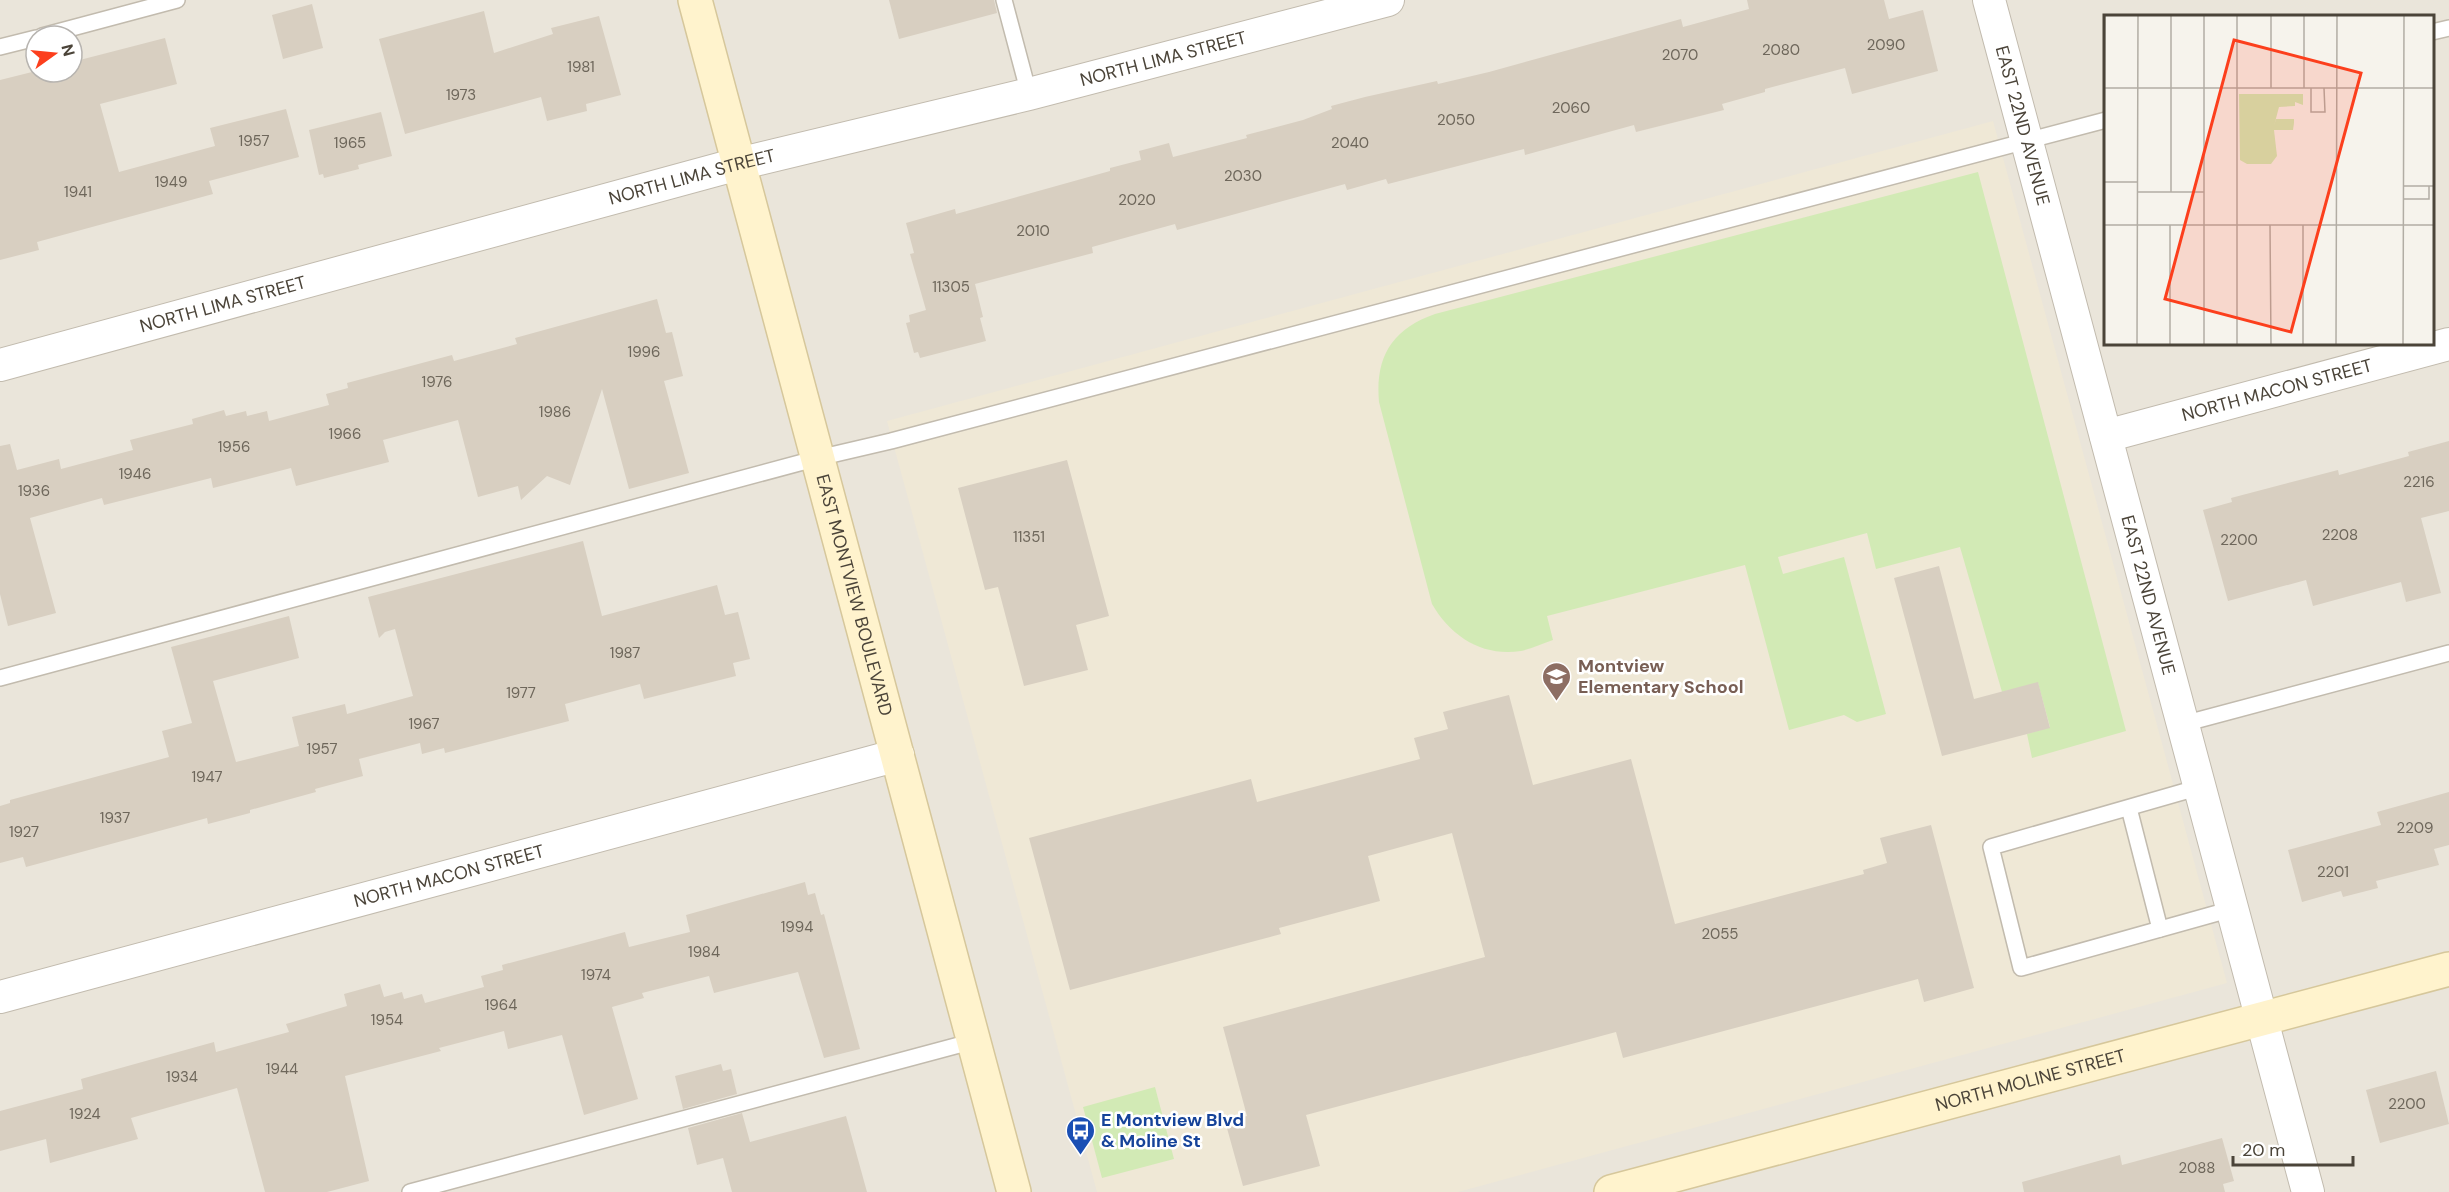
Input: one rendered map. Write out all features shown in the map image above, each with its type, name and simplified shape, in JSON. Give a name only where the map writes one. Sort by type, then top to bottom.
[{"type":"main road","name":"EAST MONTVIEW BOULEVARD","points":[[695,0],[1014,1192]]},
{"type":"main road","name":"NORTH MOLINE STREET","points":[[1611,1192],[2449,969]]},
{"type":"street","name":"NORTH LIMA STREET","points":[[0,365],[738,164],[1029,94],[1388,0]]},
{"type":"street","name":"EAST 22ND AVENUE","points":[[1989,0],[2308,1192]]},
{"type":"street","name":"NORTH MACON STREET","points":[[2106,436],[2449,344]]},
{"type":"street","name":"NORTH MACON STREET","points":[[0,997],[898,755]]},
{"type":"lane","points":[[84,25],[177,0]]},
{"type":"lane","points":[[1004,0],[1029,94]]},
{"type":"lane","points":[[2434,32],[2449,28]]},
{"type":"lane","points":[[0,47],[24,41]]},
{"type":"lane","points":[[0,678],[818,458],[2104,121]]},
{"type":"lane","points":[[2183,724],[2449,653]]},
{"type":"lane","points":[[2200,787],[1991,847],[2022,968],[2232,909]]},
{"type":"lane","points":[[2129,808],[2160,929]]},
{"type":"lane","points":[[410,1192],[974,1041]]},
{"type":"shaded area","points":[[0,0],[2449,0],[2449,1192],[0,1192]]},
{"type":"shaded area","name":"Montview Elementary School","points":[[1993,121],[2227,983],[1458,1192],[1097,1192],[887,421]]},
{"type":"green space","points":[[1978,172],[2126,731],[2032,758],[2027,734],[2050,727],[2038,683],[2002,692],[1960,547],[1876,569],[1867,533],[1778,557],[1783,574],[1844,557],[1886,714],[1857,722],[1844,715],[1789,730],[1745,565],[1547,616],[1553,640],[1521,651],[1494,651],[1469,642],[1458,635],[1440,616],[1432,604],[1379,402],[1380,371],[1389,347],[1397,337],[1420,320],[1435,314]]},
{"type":"green space","points":[[1155,1087],[1174,1159],[1102,1178],[1083,1107]]},
{"type":"building","points":[[889,0],[994,0],[997,13],[899,39]]},
{"type":"building","points":[[1747,0],[1884,0],[1889,19],[1923,10],[1938,71],[1852,94],[1845,68],[1765,89],[1765,92],[1722,104],[1724,110],[1636,132],[1634,125],[1525,155],[1524,149],[1388,184],[1386,179],[1347,190],[1345,184],[1177,230],[1175,224],[1092,247],[1093,253],[975,284],[986,341],[920,358],[918,352],[914,353],[906,323],[910,322],[909,315],[926,310],[910,254],[914,253],[906,223],[955,209],[956,214],[1110,171],[1110,168],[1141,160],[1139,151],[1169,143],[1173,157],[1247,138],[1246,135],[1303,120],[1332,109],[1331,106],[1365,97],[1489,72],[1681,19],[1683,27],[1749,9]]},
{"type":"building","points":[[312,4],[323,48],[283,59],[272,15]]},
{"type":"building","points":[[484,11],[494,53],[553,34],[551,28],[599,16],[621,95],[586,104],[587,111],[547,121],[541,97],[405,134],[379,39]]},
{"type":"building","points":[[165,38],[177,84],[100,104],[119,172],[215,146],[210,128],[286,109],[299,157],[209,181],[213,194],[37,242],[39,250],[0,260],[0,80],[24,74],[24,84],[84,84],[84,59]]},
{"type":"building","points":[[381,112],[392,156],[358,165],[359,169],[324,178],[323,174],[319,175],[309,130]]},
{"type":"building","points":[[657,299],[666,333],[672,332],[683,376],[664,381],[689,473],[629,489],[602,389],[570,485],[547,476],[521,500],[518,486],[478,497],[458,420],[383,440],[389,462],[296,486],[291,468],[213,488],[211,478],[104,505],[102,498],[30,518],[56,613],[8,626],[0,594],[0,446],[10,444],[17,470],[59,459],[61,469],[133,450],[130,440],[193,424],[192,419],[224,410],[226,416],[246,411],[247,416],[267,411],[269,421],[329,405],[326,394],[348,388],[347,383],[452,355],[454,361],[517,344],[515,338]]},
{"type":"building","points":[[2449,441],[2449,511],[2421,518],[2441,593],[2406,602],[2401,582],[2313,606],[2306,580],[2228,601],[2203,510],[2232,502],[2231,498],[2338,470],[2339,475],[2409,456],[2408,452]]},
{"type":"building","points":[[1067,460],[1109,616],[1076,625],[1088,670],[1024,686],[998,587],[985,590],[958,488]]},
{"type":"building","points":[[583,541],[602,616],[717,585],[725,615],[738,612],[750,659],[733,663],[736,676],[644,699],[640,684],[565,704],[569,721],[492,741],[445,753],[444,748],[422,754],[420,743],[359,759],[363,776],[250,810],[250,813],[208,824],[207,818],[26,867],[23,857],[0,863],[0,806],[10,803],[10,800],[169,757],[162,731],[192,723],[171,647],[289,616],[299,658],[213,681],[236,762],[299,746],[292,717],[345,704],[347,714],[413,696],[395,629],[385,632],[379,638],[368,597]]},
{"type":"building","points":[[1939,566],[1974,699],[2038,682],[2050,728],[1942,756],[1894,578]]},
{"type":"building","points":[[1509,695],[1533,785],[1631,759],[1675,924],[1864,874],[1863,870],[1887,863],[1880,838],[1931,825],[1974,988],[1924,1002],[1918,979],[1623,1058],[1616,1032],[1306,1115],[1320,1166],[1243,1186],[1225,1121],[1247,1116],[1223,1027],[1485,957],[1452,833],[1368,856],[1380,901],[1279,928],[1281,934],[1070,990],[1029,838],[1251,779],[1257,802],[1420,759],[1414,738],[1448,729],[1443,712]]},
{"type":"building","points":[[2449,792],[2449,845],[2434,849],[2439,865],[2376,881],[2378,888],[2343,897],[2341,891],[2302,902],[2288,850],[2381,825],[2377,812]]},
{"type":"building","points":[[805,882],[808,895],[815,893],[821,915],[824,914],[860,1049],[824,1058],[798,972],[714,993],[709,976],[642,993],[644,998],[612,1007],[638,1099],[584,1115],[562,1035],[508,1049],[504,1031],[439,1048],[441,1051],[345,1076],[369,1181],[327,1192],[265,1192],[237,1088],[131,1118],[138,1139],[50,1163],[46,1139],[0,1151],[0,1111],[83,1089],[81,1079],[214,1042],[216,1052],[289,1032],[286,1024],[347,1006],[344,994],[380,984],[384,997],[402,992],[404,999],[422,994],[425,1003],[484,987],[481,976],[503,970],[502,965],[625,932],[629,947],[690,932],[686,915]]},
{"type":"building","points":[[721,1064],[723,1071],[731,1069],[737,1094],[683,1109],[675,1076]]},
{"type":"building","points":[[2436,1071],[2449,1124],[2380,1143],[2366,1090]]},
{"type":"building","points":[[742,1113],[750,1142],[846,1116],[867,1192],[732,1192],[723,1158],[697,1165],[688,1128]]},
{"type":"building","points":[[2222,1138],[2234,1181],[2223,1184],[2225,1192],[2024,1192],[2022,1182],[2120,1155],[2122,1165]]},
{"type":"place","name":"Montview Elementary School","points":[[1557,702]]},
{"type":"place","name":"E Montview Blvd & Moline St","points":[[1080,1156]]}]
